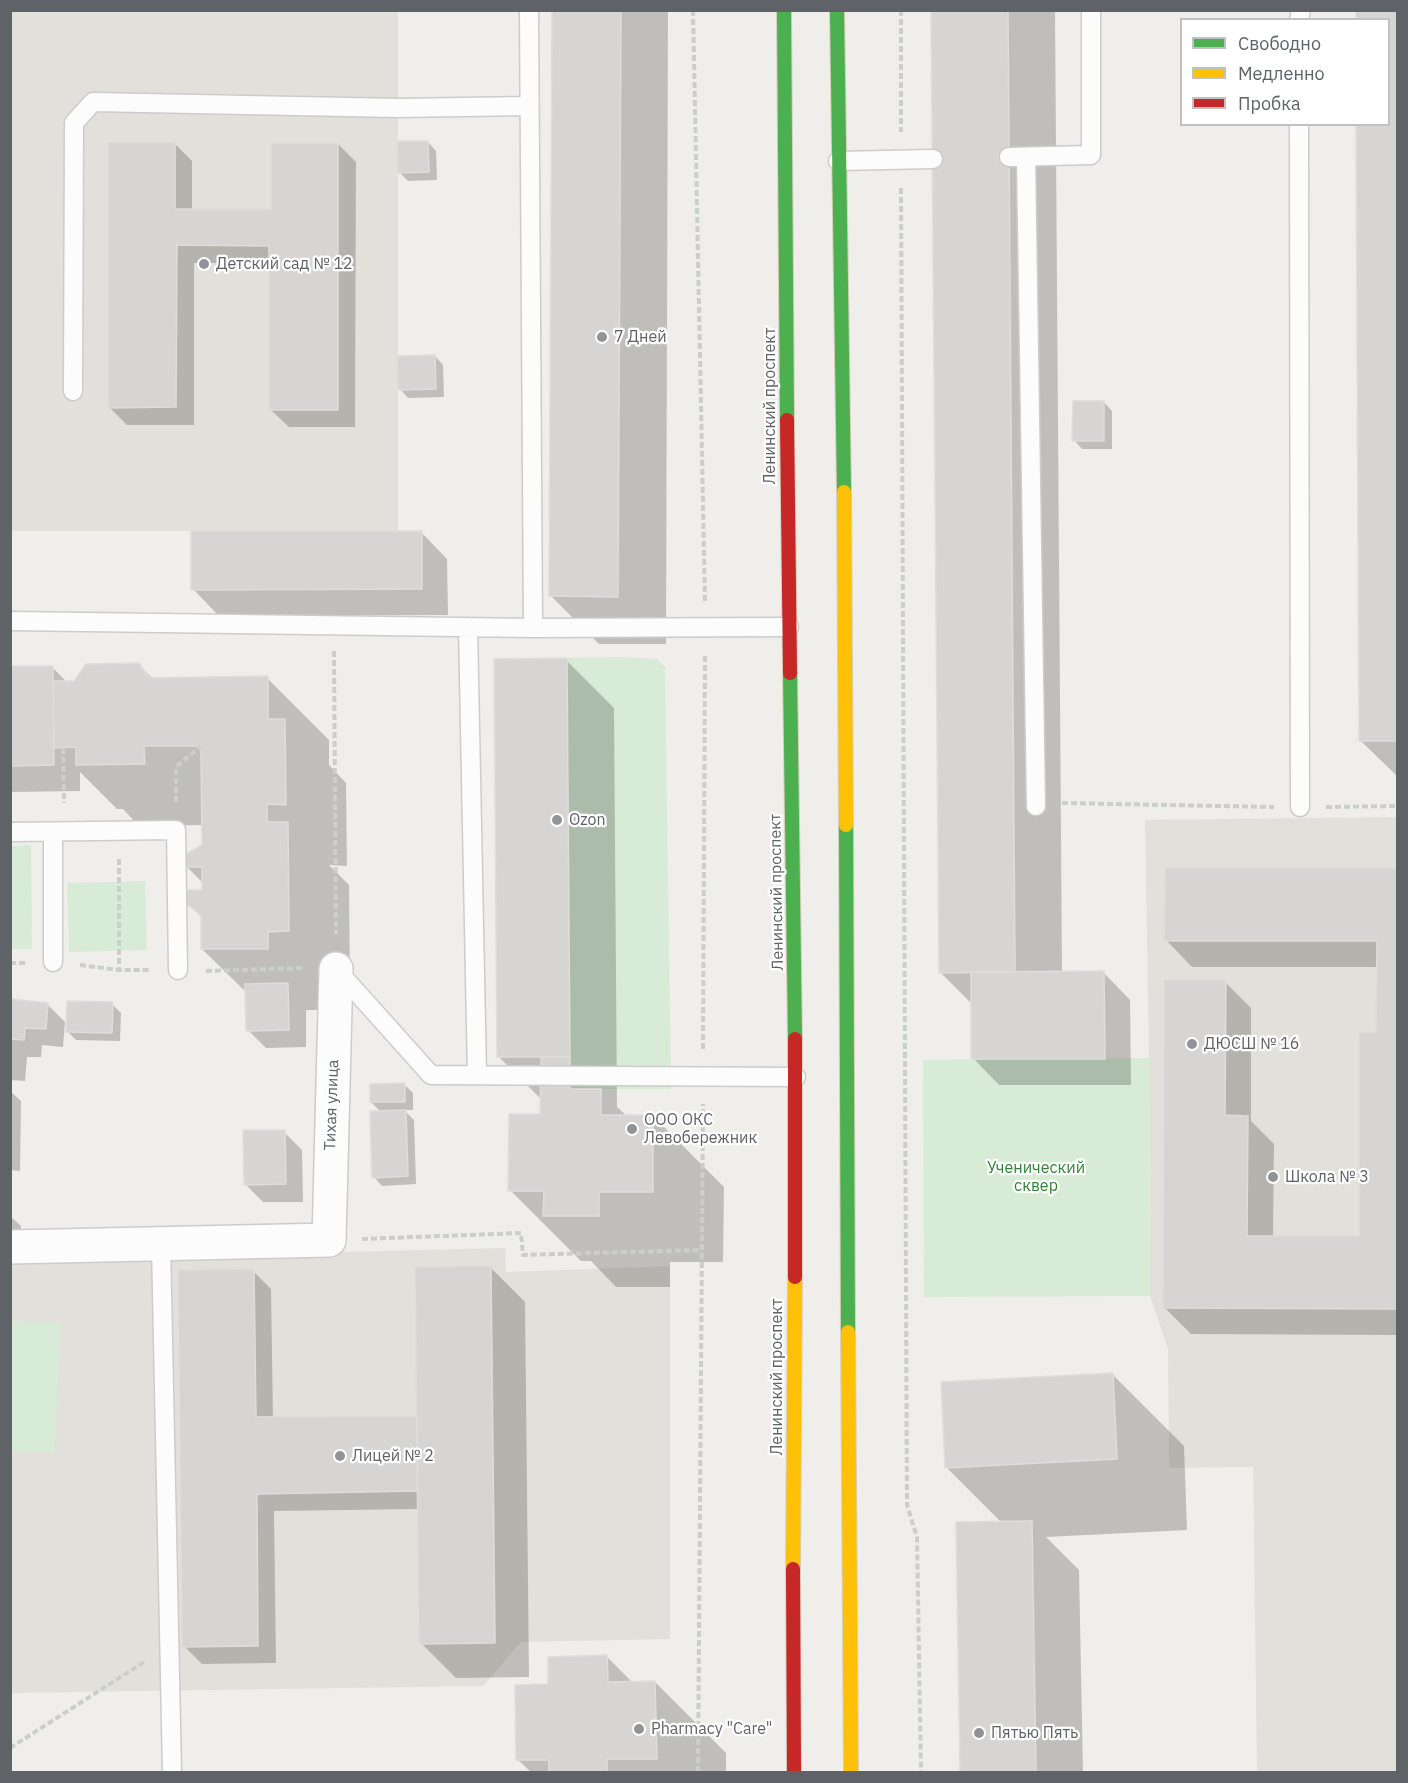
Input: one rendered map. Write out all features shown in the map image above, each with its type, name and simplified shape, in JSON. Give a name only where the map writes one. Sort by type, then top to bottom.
[{"type":"main road","name":"Ленинский проспект","points":[[784,10],[789,627],[796,1077],[794,1773]]},
{"type":"main road","points":[[837,10],[846,624],[848,1506],[851,1773]]},
{"type":"street","name":"Тихая улица","points":[[329,1240],[336,969]]},
{"type":"street","points":[[10,1247],[329,1240]]},
{"type":"lane","points":[[529,10],[533,628]]},
{"type":"lane","points":[[1036,806],[1018,157],[1091,155],[1091,10]]},
{"type":"lane","points":[[73,391],[74,123],[93,102],[398,108],[529,106]]},
{"type":"lane","points":[[1299,126],[1300,807]]},
{"type":"lane","points":[[838,161],[933,159]]},
{"type":"lane","points":[[10,621],[533,628],[789,627]]},
{"type":"lane","points":[[468,627],[477,1075]]},
{"type":"lane","points":[[10,832],[176,830],[178,970]]},
{"type":"lane","points":[[53,962],[59,831]]},
{"type":"lane","points":[[336,969],[431,1075],[796,1077]]},
{"type":"lane","points":[[161,1244],[172,1773]]},
{"type":"path","points":[[693,10],[705,628],[698,1773]]},
{"type":"path","points":[[901,10],[907,1505],[917,1537],[921,1773]]},
{"type":"path","points":[[333,625],[336,969]]},
{"type":"path","points":[[176,830],[176,767],[201,746]]},
{"type":"path","points":[[59,831],[63,748]]},
{"type":"path","points":[[1059,803],[1300,807],[1398,806]]},
{"type":"path","points":[[119,831],[119,970]]},
{"type":"path","points":[[329,1240],[521,1233],[522,1255],[702,1250]]},
{"type":"path","points":[[10,1748],[169,1645]]},
{"type":"shaded area","name":"Детский сад № 12","points":[[11,11],[398,11],[398,531],[11,531]]},
{"type":"shaded area","name":"Школа № 3","points":[[1397,817],[1397,1772],[1257,1772],[1253,1467],[1169,1468],[1168,1349],[1150,1296],[1145,820]]},
{"type":"shaded area","name":"Лицей № 2","points":[[505,1248],[506,1272],[670,1266],[670,1639],[521,1642],[483,1686],[11,1693],[10,1260]]},
{"type":"green space","points":[[567,658],[657,659],[665,667],[671,1089],[570,1089]]},
{"type":"green space","points":[[31,845],[32,949],[11,949],[11,846]]},
{"type":"green space","points":[[145,881],[147,950],[69,952],[67,883]]},
{"type":"green space","name":"Ученический сквер","points":[[1149,1058],[1150,1296],[924,1297],[923,1060]]},
{"type":"green space","points":[[10,1321],[61,1323],[54,1453],[11,1451]]},
{"type":"building","points":[[552,10],[621,10],[618,597],[549,596]]},
{"type":"building","points":[[931,10],[1008,10],[1015,972],[939,973]]},
{"type":"building","points":[[1356,10],[1398,10],[1398,741],[1359,741],[1356,126],[1390,126],[1390,18],[1356,18]]},
{"type":"building","points":[[397,141],[428,141],[429,172],[398,173]]},
{"type":"building","points":[[108,142],[175,142],[175,209],[271,209],[271,143],[338,143],[338,410],[269,410],[269,246],[177,245],[176,407],[108,408]]},
{"type":"building","points":[[435,355],[436,389],[398,390],[397,356]]},
{"type":"building","points":[[1073,401],[1104,401],[1104,441],[1072,441]]},
{"type":"building","points":[[191,531],[422,531],[422,589],[191,590]]},
{"type":"building","points":[[567,658],[570,1057],[497,1057],[494,659]]},
{"type":"building","points":[[139,663],[149,678],[268,676],[268,719],[285,719],[286,805],[267,804],[267,822],[288,822],[289,931],[268,932],[268,949],[201,949],[201,915],[186,904],[186,890],[202,890],[202,867],[184,867],[184,855],[202,845],[201,746],[144,746],[145,764],[76,765],[76,747],[54,748],[53,681],[74,681],[86,664]]},
{"type":"building","points":[[10,666],[53,666],[54,765],[10,766]]},
{"type":"building","points":[[1165,868],[1398,868],[1398,1309],[1163,1308],[1164,980],[1226,980],[1225,1115],[1248,1116],[1247,1236],[1359,1236],[1359,1032],[1376,1032],[1377,941],[1164,941]]},
{"type":"building","points":[[1104,971],[1105,1059],[971,1059],[971,972]]},
{"type":"building","points":[[288,983],[289,1030],[246,1031],[245,984]]},
{"type":"building","points":[[10,999],[48,1003],[46,1029],[25,1028],[24,1040],[10,1039]]},
{"type":"building","points":[[67,1001],[113,1002],[112,1033],[66,1032]]},
{"type":"building","points":[[541,1057],[570,1057],[570,1089],[601,1089],[601,1115],[653,1115],[653,1192],[599,1192],[599,1216],[543,1216],[544,1191],[508,1191],[509,1114],[540,1114]]},
{"type":"building","points":[[405,1083],[405,1102],[370,1102],[370,1084]]},
{"type":"building","points":[[406,1110],[408,1176],[372,1178],[370,1111]]},
{"type":"building","points":[[243,1130],[285,1130],[286,1184],[244,1185]]},
{"type":"building","points":[[491,1266],[495,1643],[419,1644],[415,1267]]},
{"type":"building","points":[[254,1269],[256,1417],[417,1416],[418,1491],[257,1494],[258,1646],[182,1647],[178,1270]]},
{"type":"building","points":[[1113,1373],[1117,1459],[945,1468],[941,1382]]},
{"type":"building","points":[[1032,1521],[1036,1772],[960,1772],[956,1522]]},
{"type":"building","points":[[607,1655],[608,1682],[655,1681],[657,1759],[607,1759],[607,1772],[549,1772],[549,1760],[516,1760],[515,1685],[548,1684],[548,1657]]},
{"type":"traffic: fast","points":[[784,10],[787,420]]},
{"type":"traffic: fast","points":[[837,10],[844,492]]},
{"type":"traffic: fast","points":[[790,673],[795,1039]]},
{"type":"traffic: fast","points":[[846,825],[848,1332]]},
{"type":"traffic: slow","points":[[844,492],[846,825]]},
{"type":"traffic: slow","points":[[793,1569],[795,1277]]},
{"type":"traffic: slow","points":[[848,1332],[851,1772]]},
{"type":"traffic: jam","points":[[787,420],[790,673]]},
{"type":"traffic: jam","points":[[795,1039],[795,1277]]},
{"type":"traffic: jam","points":[[793,1569],[794,1772]]},
{"type":"place","name":"Детский сад № 12","points":[[204,264]]},
{"type":"place","name":"7 Дней","points":[[602,337]]},
{"type":"place","name":"Ozon","points":[[557,820]]},
{"type":"place","name":"ДЮСШ № 16","points":[[1192,1044]]},
{"type":"place","name":"ООО ОКС Левобережник","points":[[632,1129]]},
{"type":"place","name":"Школа № 3","points":[[1273,1177]]},
{"type":"place","name":"Лицей № 2","points":[[340,1456]]},
{"type":"place","name":"Pharmacy \"Care\"","points":[[639,1729]]},
{"type":"place","name":"Пятью Пять","points":[[979,1733]]}]
